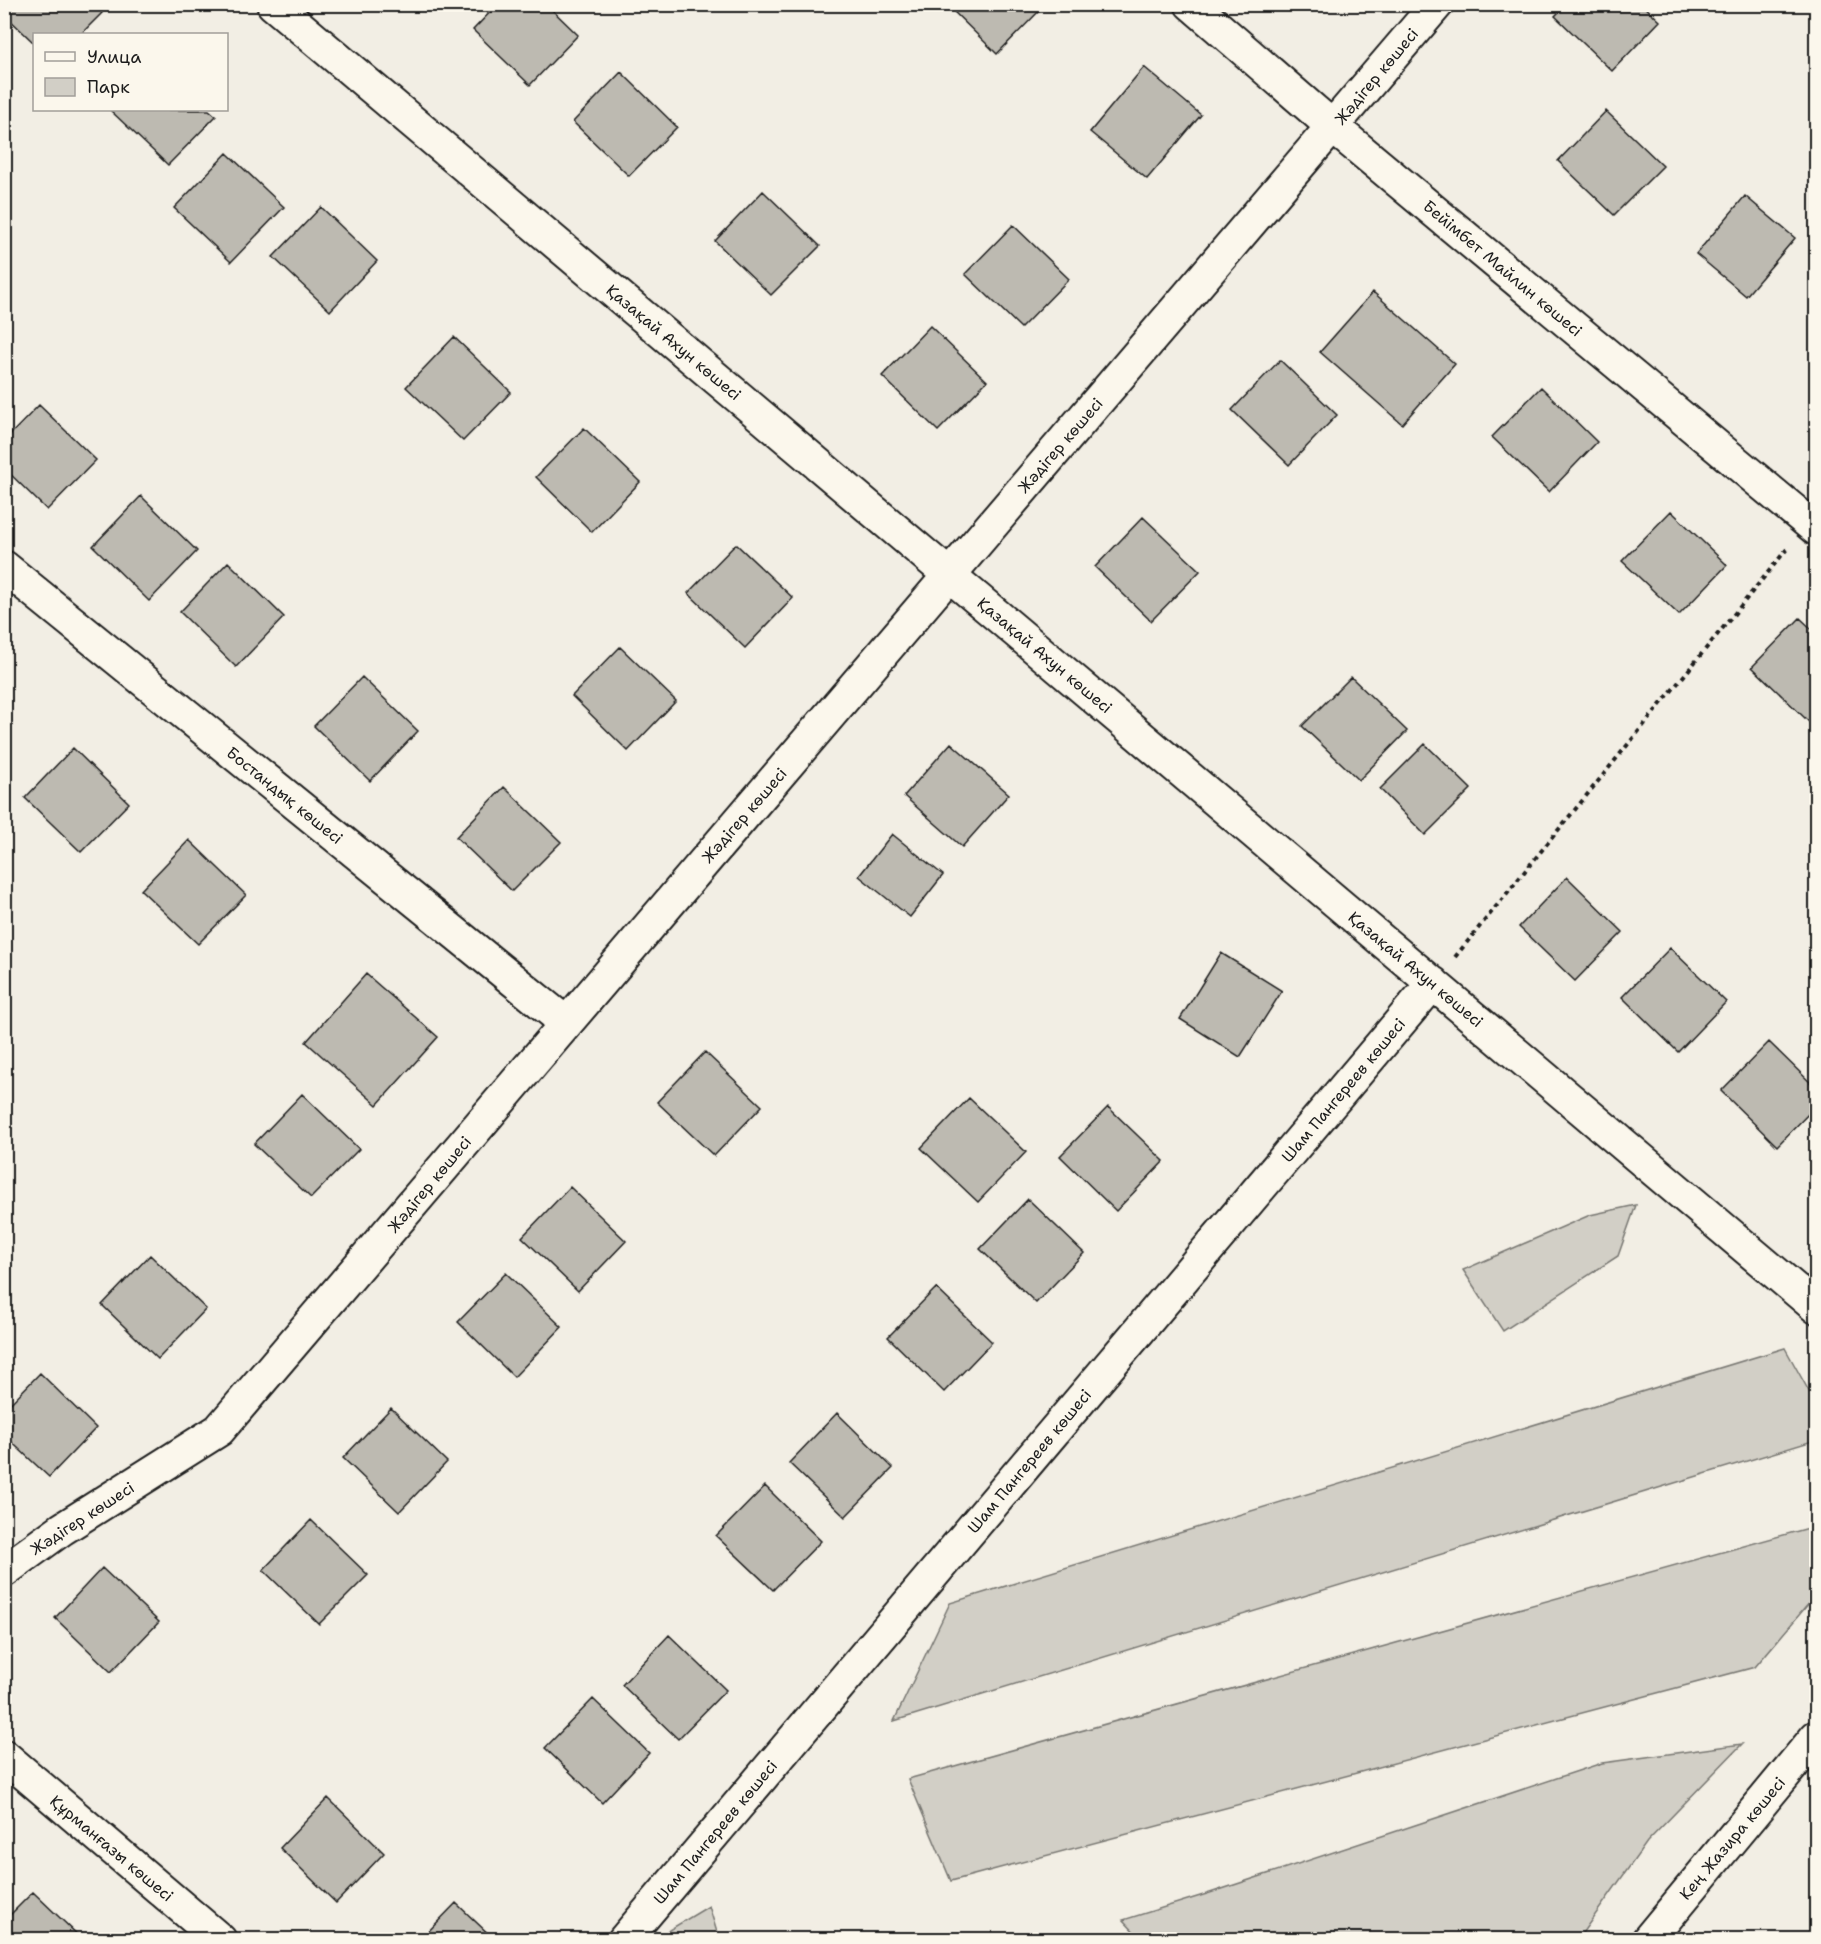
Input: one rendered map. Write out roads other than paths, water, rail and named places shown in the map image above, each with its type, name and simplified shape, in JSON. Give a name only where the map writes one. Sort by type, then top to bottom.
[{"type":"street","name":"Қазақай Ахун көшесі","points":[[273,4],[1816,1307]]},
{"type":"street","name":"Бейімбет Майлин көшесі","points":[[1191,4],[1333,127],[1814,522]]},
{"type":"street","name":"Жәдігер көшесі","points":[[4,1570],[62,1529],[219,1430],[1437,4]]},
{"type":"street","name":"Бостандық көшесі","points":[[4,567],[566,1023]]},
{"type":"street","name":"Шам Пангереев көшесі","points":[[624,1940],[1434,983]]},
{"type":"street","name":"Кең Жазира көшесі","points":[[1648,1940],[1816,1737]]},
{"type":"street","name":"Құрманғазы көшесі","points":[[4,1756],[220,1940]]}]
